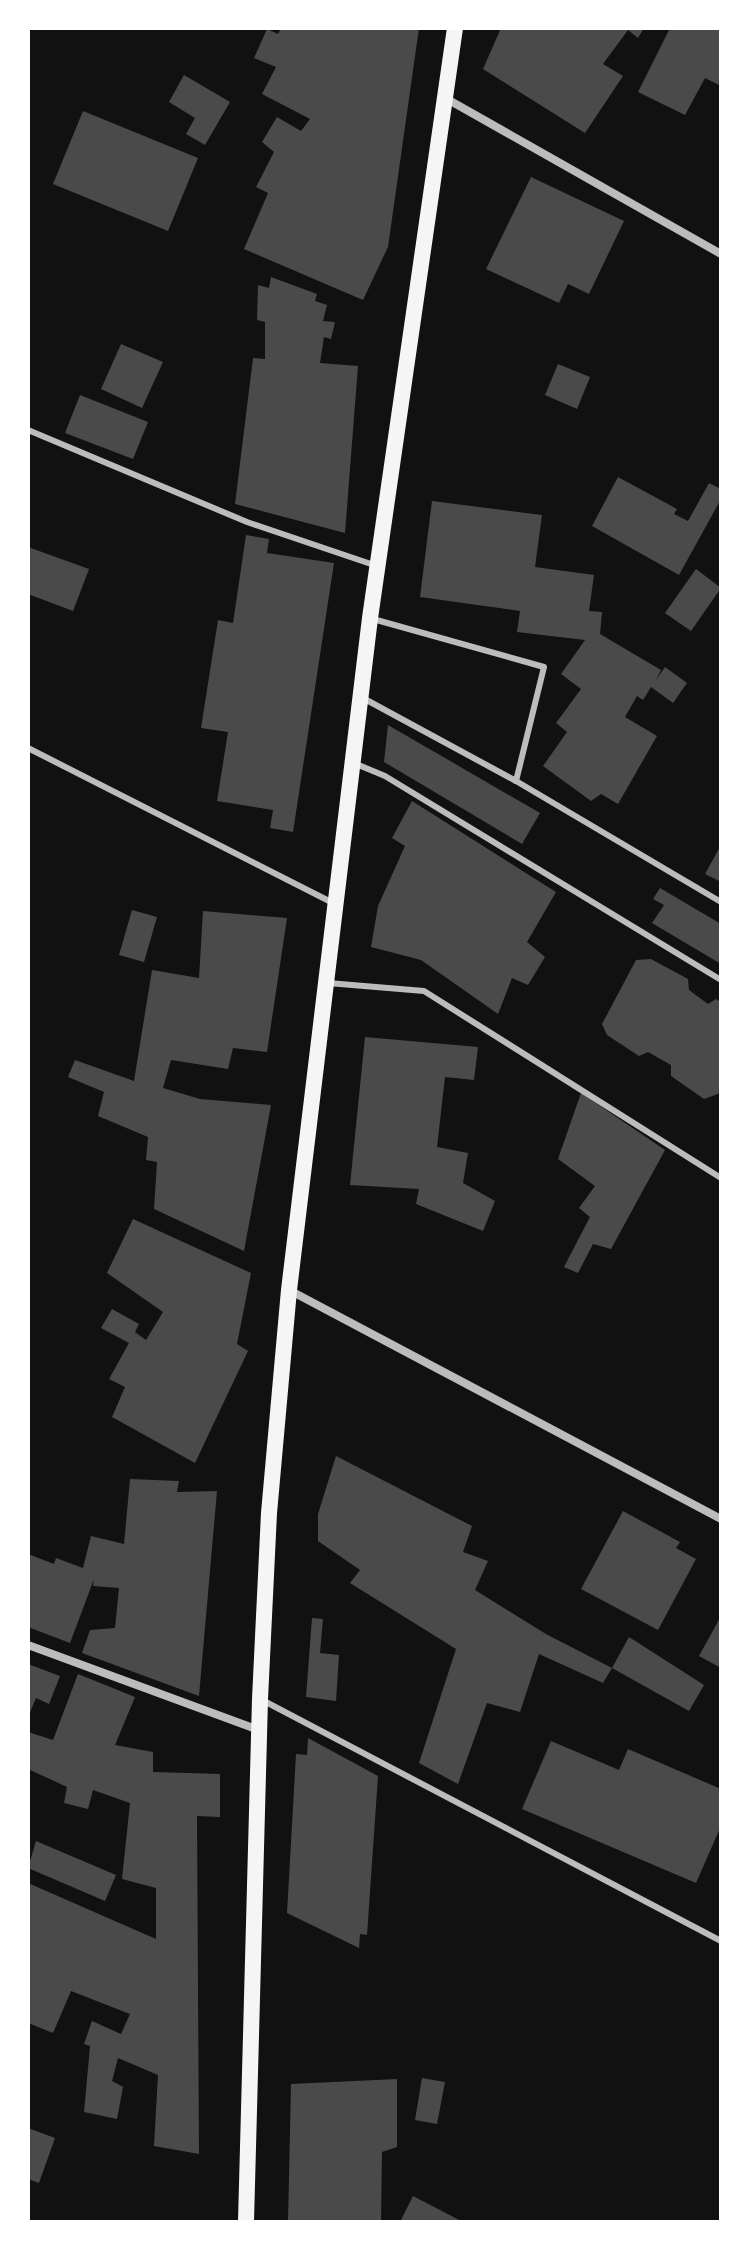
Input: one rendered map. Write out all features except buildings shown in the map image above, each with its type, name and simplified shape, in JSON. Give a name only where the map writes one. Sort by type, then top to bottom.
[{"type":"main road","points":[[246,2222],[260,1699],[269,1513],[289,1290],[370,618],[455,28]]},
{"type":"street","points":[[447,99],[721,254]]},
{"type":"street","points":[[289,1290],[721,1519]]},
{"type":"street","points":[[28,1645],[259,1730]]},
{"type":"lane","points":[[28,430],[247,522],[378,566]]},
{"type":"lane","points":[[370,618],[544,667],[516,781]]},
{"type":"lane","points":[[361,697],[516,781],[721,902]]},
{"type":"lane","points":[[28,748],[335,904]]},
{"type":"lane","points":[[352,763],[385,776],[721,980]]},
{"type":"lane","points":[[325,983],[424,991],[721,1178]]},
{"type":"lane","points":[[260,1699],[721,1941]]}]
